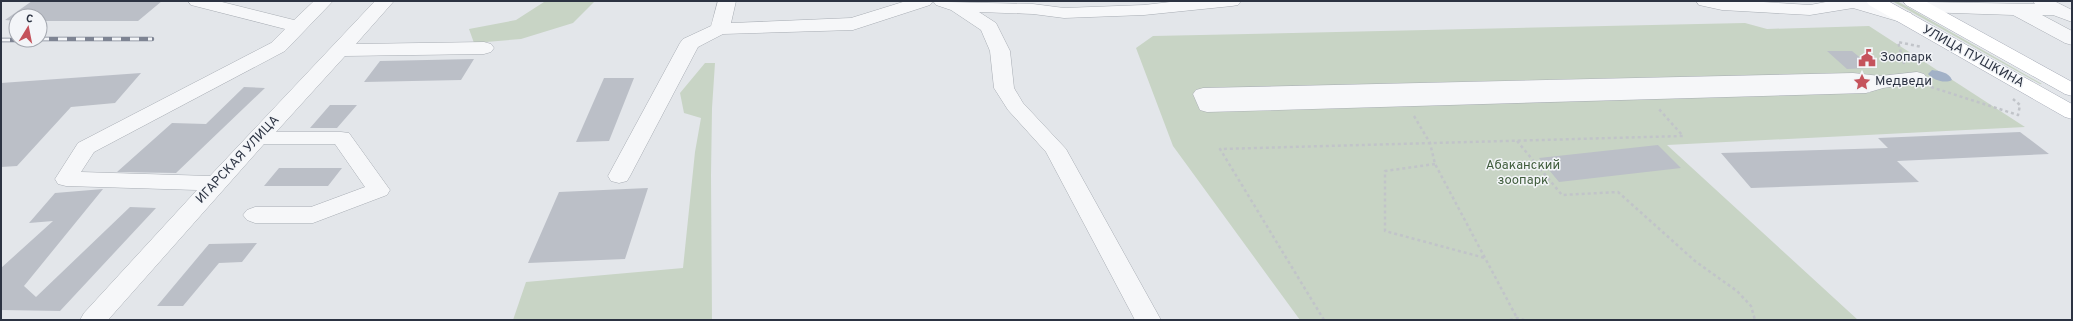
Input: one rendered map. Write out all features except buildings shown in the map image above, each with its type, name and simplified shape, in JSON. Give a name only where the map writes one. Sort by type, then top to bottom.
[{"type":"main road","name":"УЛИЦА ПУШКИНА","points":[[1875,1],[1913,9],[2072,90]]},
{"type":"main road","name":"УЛИЦА ПУШКИНА","points":[[1913,9],[2072,113]]},
{"type":"street","points":[[197,1],[298,27]]},
{"type":"street","points":[[216,184],[66,179],[86,148],[278,47],[324,1]]},
{"type":"street","name":"ИГАРСКАЯ УЛИЦА","points":[[93,320],[385,1]]},
{"type":"street","points":[[720,29],[727,1]]},
{"type":"street","points":[[619,176],[690,43],[720,29],[853,24],[924,1]]},
{"type":"street","points":[[949,4],[1033,9],[1064,13],[1144,10],[1232,1]]},
{"type":"street","points":[[1705,1],[1722,5],[1810,10],[1851,2],[1913,9],[2017,10],[2056,7],[2072,16]]},
{"type":"street","points":[[949,4],[989,27],[1000,51],[1004,88],[1015,106],[1055,149],[1148,320]]},
{"type":"street","points":[[2017,10],[2072,39]]},
{"type":"street","points":[[339,50],[484,48]]},
{"type":"street","points":[[1880,82],[1866,87],[1207,106],[1203,94],[1853,79],[1880,82],[1917,78]]},
{"type":"street","points":[[255,215],[313,215],[379,190],[341,138],[258,138]]},
{"type":"path","points":[[1927,49],[1898,42],[1906,70],[1934,89],[2018,115],[2020,105],[2009,96],[2014,96]]},
{"type":"path","points":[[1324,320],[1220,149],[1683,136],[1645,93]]},
{"type":"path","points":[[1406,100],[1430,143],[1435,164],[1517,318]]},
{"type":"path","points":[[1517,141],[1562,195],[1618,192],[1695,261],[1737,291],[1751,306],[1755,320]]},
{"type":"path","points":[[1435,164],[1385,171],[1385,231],[1485,258]]},
{"type":"path","points":[[1510,320],[1517,318],[1524,320]]},
{"type":"green space","points":[[541,1],[595,1],[573,23],[521,39],[474,43],[469,29],[516,20],[544,2]]},
{"type":"green space","points":[[1892,1],[1897,1],[2042,84],[2040,84]]},
{"type":"green space","name":"Абаканский зоопарк","points":[[1745,23],[1767,29],[1869,26],[2025,127],[1667,145],[1858,320],[1300,320],[1173,146],[1136,48],[1153,36]]},
{"type":"green space","points":[[705,63],[715,63],[712,108],[711,175],[712,320],[513,320],[526,282],[683,268],[695,152],[701,118],[684,113],[680,93]]},
{"type":"water","points":[[1932,70],[1941,71],[1949,75],[1952,80],[1946,82],[1936,80],[1928,74]]},
{"type":"railway","points":[[48,39],[152,39]]},
{"type":"railway","points":[[1,40],[8,40]]},
{"type":"place","name":"Зоопарк","points":[[1867,58]]},
{"type":"place","name":"Медведи","points":[[1862,82]]}]
